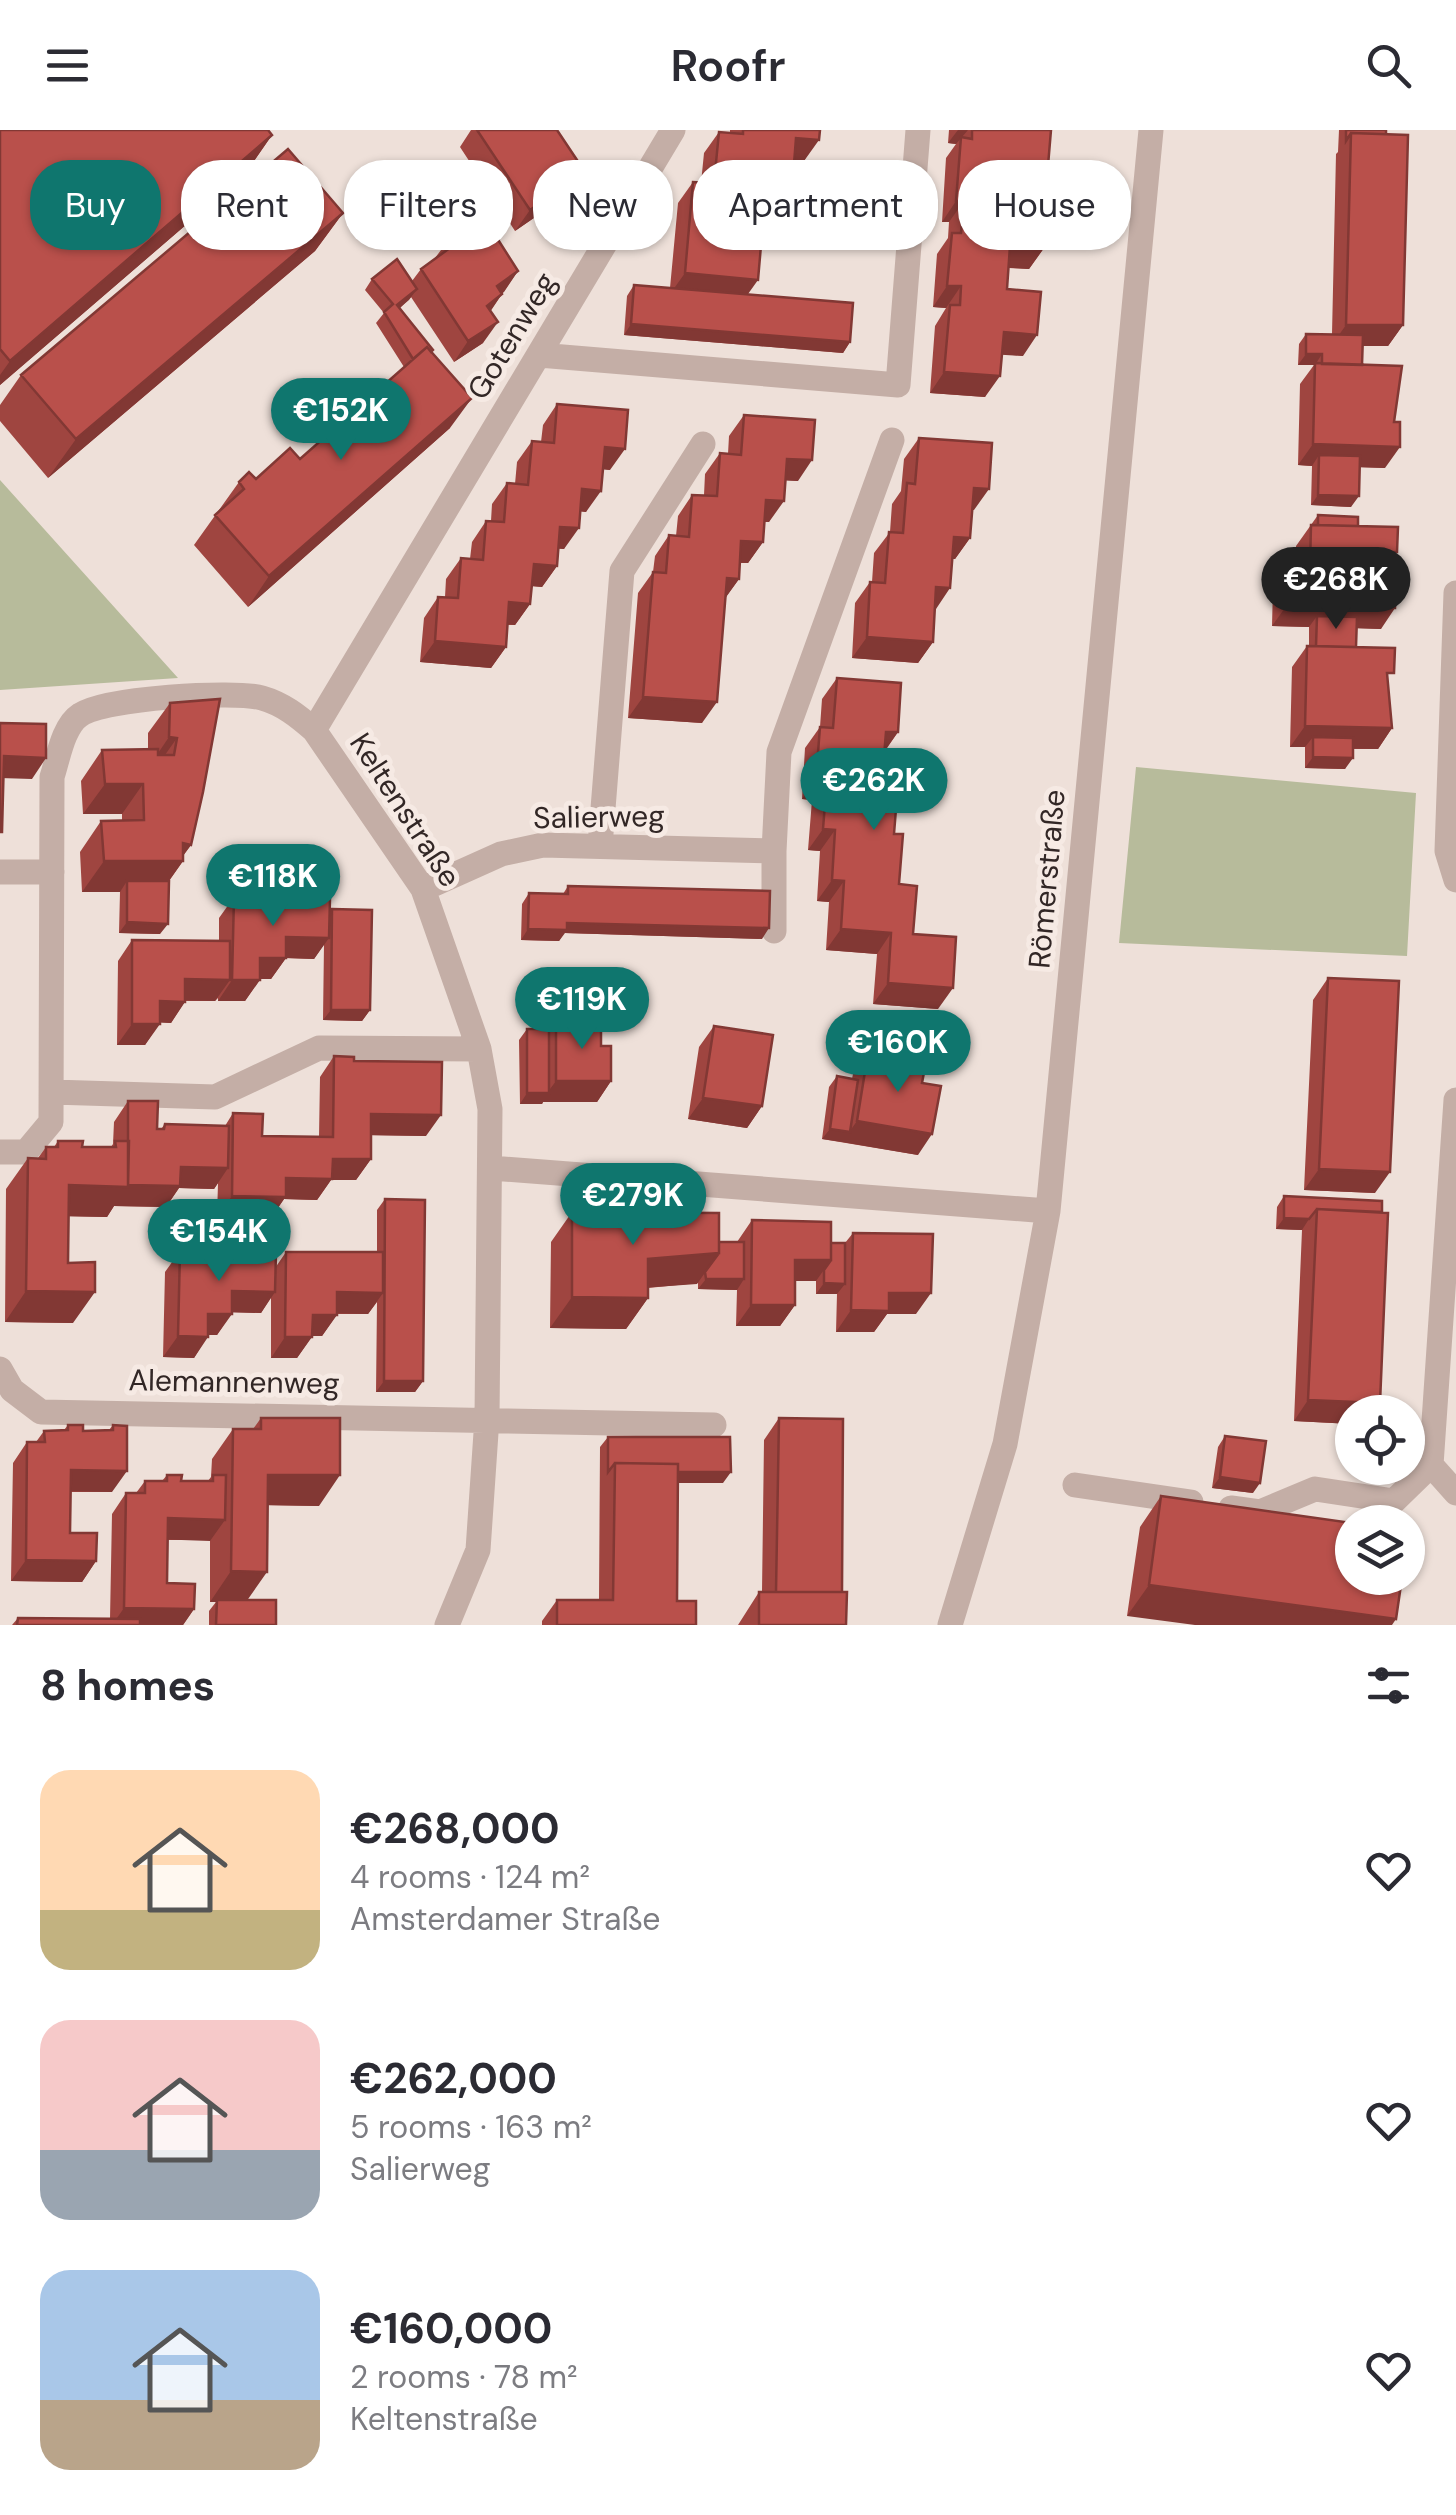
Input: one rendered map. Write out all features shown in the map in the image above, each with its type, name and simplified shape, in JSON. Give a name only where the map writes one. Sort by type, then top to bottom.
[{"type":"street","name":"Gotenweg","points":[[314,730],[673,130]]},
{"type":"street","points":[[539,354],[898,386],[918,130]]},
{"type":"street","name":"Römerstraße","points":[[950,1625],[1005,1444],[1048,1211],[1151,130]]},
{"type":"street","points":[[774,932],[779,752],[892,440]]},
{"type":"street","points":[[600,846],[622,571],[703,444]]},
{"type":"street","points":[[1455,879],[1447,851],[1456,593]]},
{"type":"street","name":"Keltenstraße","points":[[52,872],[52,777],[67,732],[78,715],[106,706],[223,693],[261,698],[290,710],[314,730],[423,889],[479,1050],[490,1109],[487,1418],[478,1550],[447,1625]]},
{"type":"street","name":"Salierweg","points":[[423,889],[501,854],[544,845],[774,851]]},
{"type":"street","points":[[0,872],[52,872],[51,1122],[26,1152],[0,1152]]},
{"type":"street","points":[[52,1092],[215,1096],[319,1048],[479,1050]]},
{"type":"street","points":[[1075,1484],[1260,1512],[1314,1489],[1394,1500],[1431,1465],[1456,1100]]},
{"type":"street","points":[[491,1168],[1048,1211]]},
{"type":"street","name":"Alemannenweg","points":[[0,1369],[12,1390],[40,1412],[714,1425]]},
{"type":"street","points":[[1431,1465],[1456,1493]]},
{"type":"green space","points":[[0,480],[178,678],[0,690]]},
{"type":"green space","points":[[1136,767],[1416,793],[1407,956],[1119,943]]},
{"type":"building","points":[[0,130],[268,130],[272,135],[243,160],[181,160],[181,213],[161,231],[161,160],[30,160],[30,250],[139,250],[10,361],[0,349]]},
{"type":"building","points":[[477,130],[557,130],[577,160],[533,160],[530,210],[513,184],[513,160],[497,160]]},
{"type":"building","points":[[743,130],[820,130],[819,140],[796,138],[794,160],[716,160],[719,132],[743,134]]},
{"type":"building","points":[[972,130],[1051,130],[1048,160],[959,160],[961,137],[972,139]]},
{"type":"building","points":[[1346,130],[1386,130],[1386,134],[1351,133],[1346,141]]},
{"type":"building","points":[[1351,133],[1408,135],[1403,325],[1346,325]]},
{"type":"building","points":[[288,149],[297,160],[275,160]]},
{"type":"building","points":[[693,182],[693,250],[761,250],[758,280],[685,273]]},
{"type":"building","points":[[324,191],[343,213],[324,229]]},
{"type":"building","points":[[952,233],[958,233],[958,250],[1010,250],[1007,289],[1041,292],[1037,335],[1004,332],[1000,376],[944,372],[950,305],[960,305],[961,286],[947,286]]},
{"type":"building","points":[[181,240],[181,250],[299,250],[76,439],[21,375]]},
{"type":"building","points":[[447,250],[505,250],[518,271],[497,286],[502,294],[487,306],[498,322],[468,341],[421,269]]},
{"type":"building","points":[[397,259],[417,289],[397,305],[433,350],[427,347],[413,359],[384,312],[393,304],[372,279]]},
{"type":"building","points":[[634,285],[853,303],[850,342],[631,324]]},
{"type":"building","points":[[1306,334],[1363,335],[1362,365],[1322,364],[1322,354],[1306,354]]},
{"type":"building","points":[[427,347],[472,398],[269,576],[215,515],[244,489],[239,482],[249,472],[256,479],[290,448],[300,459]]},
{"type":"building","points":[[1315,363],[1402,366],[1394,422],[1400,422],[1400,447],[1313,444]]},
{"type":"building","points":[[557,404],[628,410],[625,449],[605,447],[601,491],[582,489],[579,528],[560,527],[557,566],[534,564],[530,604],[509,602],[506,647],[435,641],[438,597],[458,598],[461,558],[483,560],[486,521],[504,522],[507,483],[528,485],[532,441],[554,443]]},
{"type":"building","points":[[744,415],[815,420],[812,460],[787,459],[784,501],[766,500],[763,542],[741,541],[739,579],[727,578],[717,702],[643,697],[653,572],[666,573],[669,535],[689,537],[692,495],[717,496],[720,453],[741,455]]},
{"type":"building","points":[[919,438],[992,443],[989,489],[974,488],[970,538],[954,537],[950,588],[936,587],[933,642],[867,637],[870,582],[885,583],[889,532],[903,533],[907,483],[915,484]]},
{"type":"building","points":[[1319,455],[1360,456],[1359,496],[1318,495]]},
{"type":"building","points":[[1318,515],[1358,517],[1358,526],[1318,525]]},
{"type":"building","points":[[1311,525],[1398,527],[1397,552],[1390,552],[1390,583],[1396,583],[1395,608],[1287,605],[1288,565],[1310,566]]},
{"type":"building","points":[[1317,616],[1357,617],[1356,647],[1316,646]]},
{"type":"building","points":[[1307,646],[1395,648],[1394,673],[1387,673],[1392,728],[1305,726]]},
{"type":"building","points":[[837,678],[901,683],[898,732],[886,732],[882,782],[898,784],[894,834],[903,834],[899,884],[917,886],[913,934],[956,937],[953,988],[888,983],[891,933],[841,929],[844,881],[832,880],[835,830],[823,829],[827,778],[816,778],[820,727],[833,728]]},
{"type":"building","points":[[220,699],[191,845],[183,843],[183,861],[104,861],[101,821],[144,820],[143,784],[105,784],[102,750],[158,749],[158,755],[174,755],[177,738],[169,737],[170,703]]},
{"type":"building","points":[[0,723],[46,724],[46,758],[4,756],[2,832],[0,832]]},
{"type":"building","points":[[1313,737],[1353,738],[1353,758],[1313,757]]},
{"type":"building","points":[[127,881],[169,881],[168,924],[127,922]]},
{"type":"building","points":[[568,886],[770,891],[769,928],[567,923],[567,930],[528,929],[529,893],[568,894]]},
{"type":"building","points":[[234,897],[330,898],[329,938],[286,937],[286,958],[260,958],[260,980],[232,980]]},
{"type":"building","points":[[332,909],[372,910],[370,1010],[331,1010]]},
{"type":"building","points":[[132,940],[230,941],[230,980],[185,979],[185,1002],[160,1001],[160,1024],[132,1024]]},
{"type":"building","points":[[1328,978],[1399,981],[1390,1172],[1319,1169]]},
{"type":"building","points":[[556,1019],[601,1019],[601,1046],[611,1046],[611,1081],[556,1081]]},
{"type":"building","points":[[714,1026],[773,1035],[762,1106],[703,1098]]},
{"type":"building","points":[[527,1029],[549,1029],[549,1093],[527,1093]]},
{"type":"building","points":[[868,1053],[926,1062],[922,1083],[941,1086],[932,1134],[857,1121]]},
{"type":"building","points":[[334,1056],[354,1057],[354,1061],[442,1062],[441,1115],[371,1114],[371,1159],[333,1159],[332,1179],[286,1178],[286,1197],[232,1196],[233,1113],[263,1114],[262,1136],[333,1137]]},
{"type":"building","points":[[837,1076],[858,1080],[850,1132],[830,1129]]},
{"type":"building","points":[[128,1101],[158,1101],[157,1129],[164,1129],[165,1124],[229,1126],[228,1168],[181,1167],[180,1186],[128,1185]]},
{"type":"building","points":[[58,1141],[83,1141],[82,1147],[116,1147],[115,1141],[129,1141],[128,1187],[69,1185],[68,1263],[95,1262],[95,1292],[26,1291],[28,1158],[46,1159],[46,1147],[58,1147]]},
{"type":"building","points":[[1284,1196],[1382,1201],[1382,1212],[1317,1209],[1309,1219],[1284,1218]]},
{"type":"building","points":[[385,1199],[425,1200],[423,1381],[384,1381]]},
{"type":"building","points":[[1317,1209],[1388,1213],[1380,1395],[1335,1395],[1335,1401],[1308,1400]]},
{"type":"building","points":[[572,1212],[719,1213],[719,1253],[648,1259],[648,1298],[572,1297]]},
{"type":"building","points":[[752,1220],[831,1222],[831,1260],[795,1260],[795,1305],[751,1305]]},
{"type":"building","points":[[853,1233],[933,1234],[931,1293],[889,1293],[889,1311],[851,1310]]},
{"type":"building","points":[[719,1242],[744,1242],[744,1279],[706,1279],[705,1272],[719,1253]]},
{"type":"building","points":[[831,1243],[845,1243],[845,1284],[824,1283]]},
{"type":"building","points":[[180,1251],[276,1252],[275,1292],[232,1291],[232,1314],[208,1314],[208,1337],[178,1336]]},
{"type":"building","points":[[286,1252],[383,1252],[383,1293],[337,1292],[337,1315],[313,1315],[312,1337],[285,1337]]},
{"type":"building","points":[[261,1418],[340,1418],[340,1475],[268,1475],[267,1572],[231,1571],[233,1429],[261,1429]]},
{"type":"building","points":[[779,1418],[843,1419],[842,1592],[776,1592]]},
{"type":"building","points":[[68,1425],[83,1425],[83,1431],[127,1426],[127,1471],[71,1470],[70,1533],[97,1533],[96,1561],[26,1560],[27,1442],[45,1442],[44,1431],[68,1430]]},
{"type":"building","points":[[1225,1436],[1266,1441],[1260,1483],[1220,1477]]},
{"type":"building","points":[[608,1437],[730,1437],[731,1472],[678,1472],[678,1464],[615,1463],[608,1472]]},
{"type":"building","points":[[615,1463],[678,1464],[677,1601],[696,1601],[696,1625],[557,1625],[557,1600],[613,1600]]},
{"type":"building","points":[[167,1475],[182,1475],[181,1481],[213,1481],[213,1475],[226,1475],[225,1520],[168,1518],[167,1583],[195,1584],[194,1609],[124,1608],[126,1493],[145,1493],[145,1481],[167,1481]]},
{"type":"building","points":[[1161,1496],[1335,1521],[1335,1595],[1400,1595],[1396,1619],[1149,1585]]},
{"type":"building","points":[[759,1592],[847,1592],[846,1625],[759,1625]]},
{"type":"building","points":[[217,1600],[276,1600],[276,1625],[216,1625]]},
{"type":"building","points":[[18,1618],[140,1619],[140,1625],[17,1625]]}]
